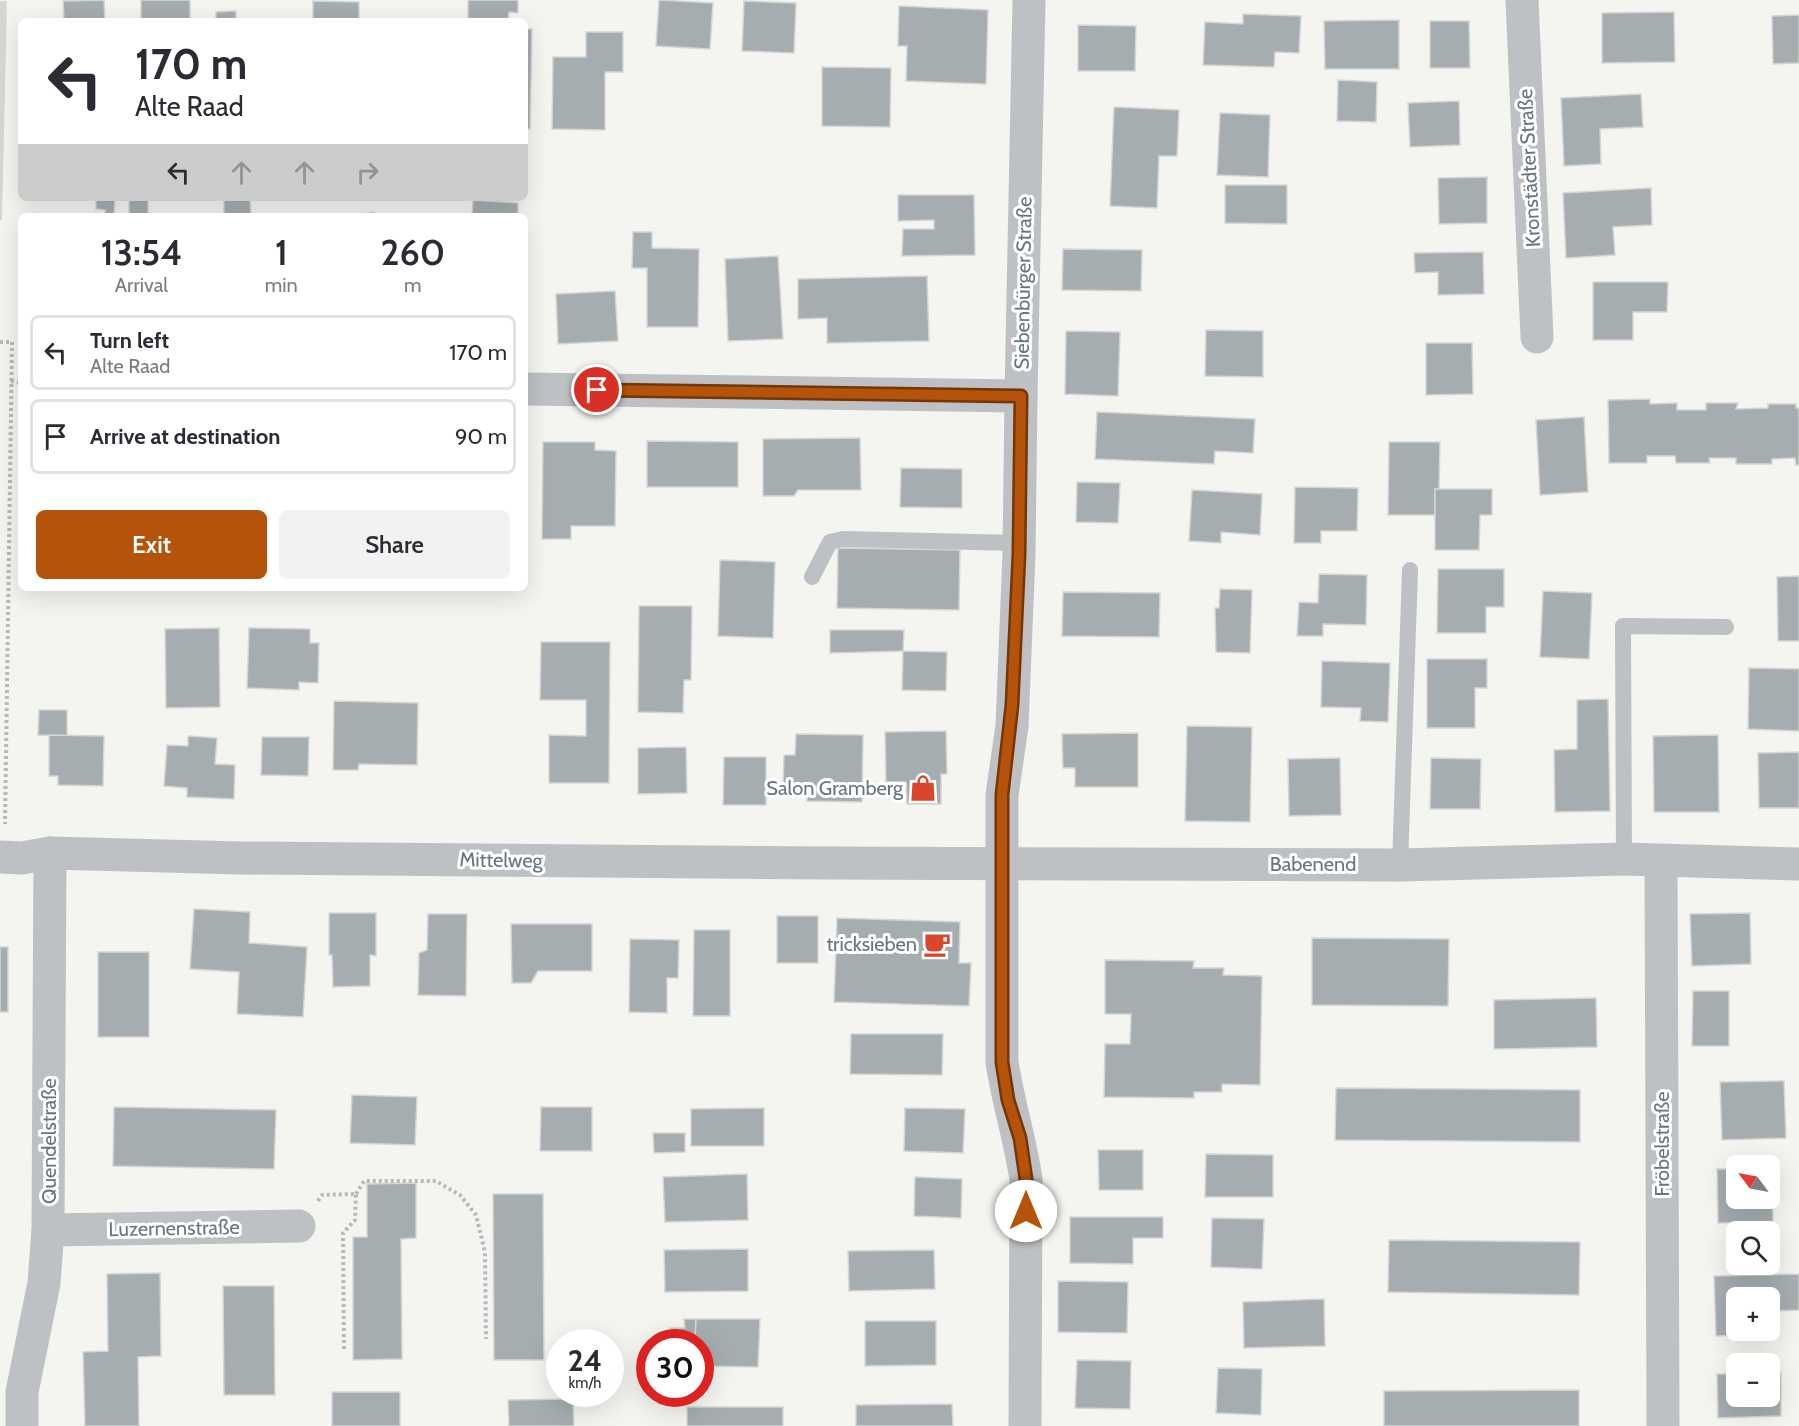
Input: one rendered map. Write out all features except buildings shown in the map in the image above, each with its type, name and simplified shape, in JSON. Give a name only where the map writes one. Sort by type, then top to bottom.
[{"type":"street","name":"Siebenbürger Straße","points":[[1025,1426],[1026,1179],[1020,1138],[1008,1100],[1002,1062],[1002,795],[1011,726],[1019,543],[1029,0]]},
{"type":"street","name":"Kronstädter Straße","points":[[1522,0],[1537,337]]},
{"type":"street","points":[[528,389],[1021,396]]},
{"type":"street","name":"Mittelweg","points":[[2,858],[22,858],[50,853],[241,858],[1002,863]]},
{"type":"street","name":"Quendelstraße","points":[[22,1426],[22,1392],[44,1283],[48,1230],[50,853]]},
{"type":"street","name":"Babenend","points":[[1002,863],[1400,865],[1624,859],[1661,862],[1799,864]]},
{"type":"street","name":"Fröbelstraße","points":[[1661,862],[1663,1426]]},
{"type":"street","name":"Luzernenstraße","points":[[48,1230],[299,1226]]},
{"type":"lane","points":[[812,577],[830,542],[843,539],[1019,543]]},
{"type":"lane","points":[[1400,865],[1410,570]]},
{"type":"lane","points":[[1624,859],[1623,626],[1726,627]]},
{"type":"path","points":[[0,342],[12,342],[2,858]]},
{"type":"path","points":[[11,381],[18,382]]},
{"type":"path","points":[[344,1350],[343,1233],[355,1220],[356,1194],[364,1181],[436,1181],[460,1195],[476,1215],[485,1252],[486,1340]]},
{"type":"path","points":[[299,1226],[322,1195],[356,1194]]},
{"type":"shaded area","points":[[0,1],[7,1],[2,220],[0,220]]},
{"type":"place","name":"Salon Gramberg","points":[[923,788]]},
{"type":"place","name":"tricksieben","points":[[937,944]]},
{"type":"route","points":[[597,390],[1021,396],[1019,554],[1011,726],[1002,795],[1002,1062],[1008,1100],[1020,1138],[1026,1179],[1026,1211]]}]
